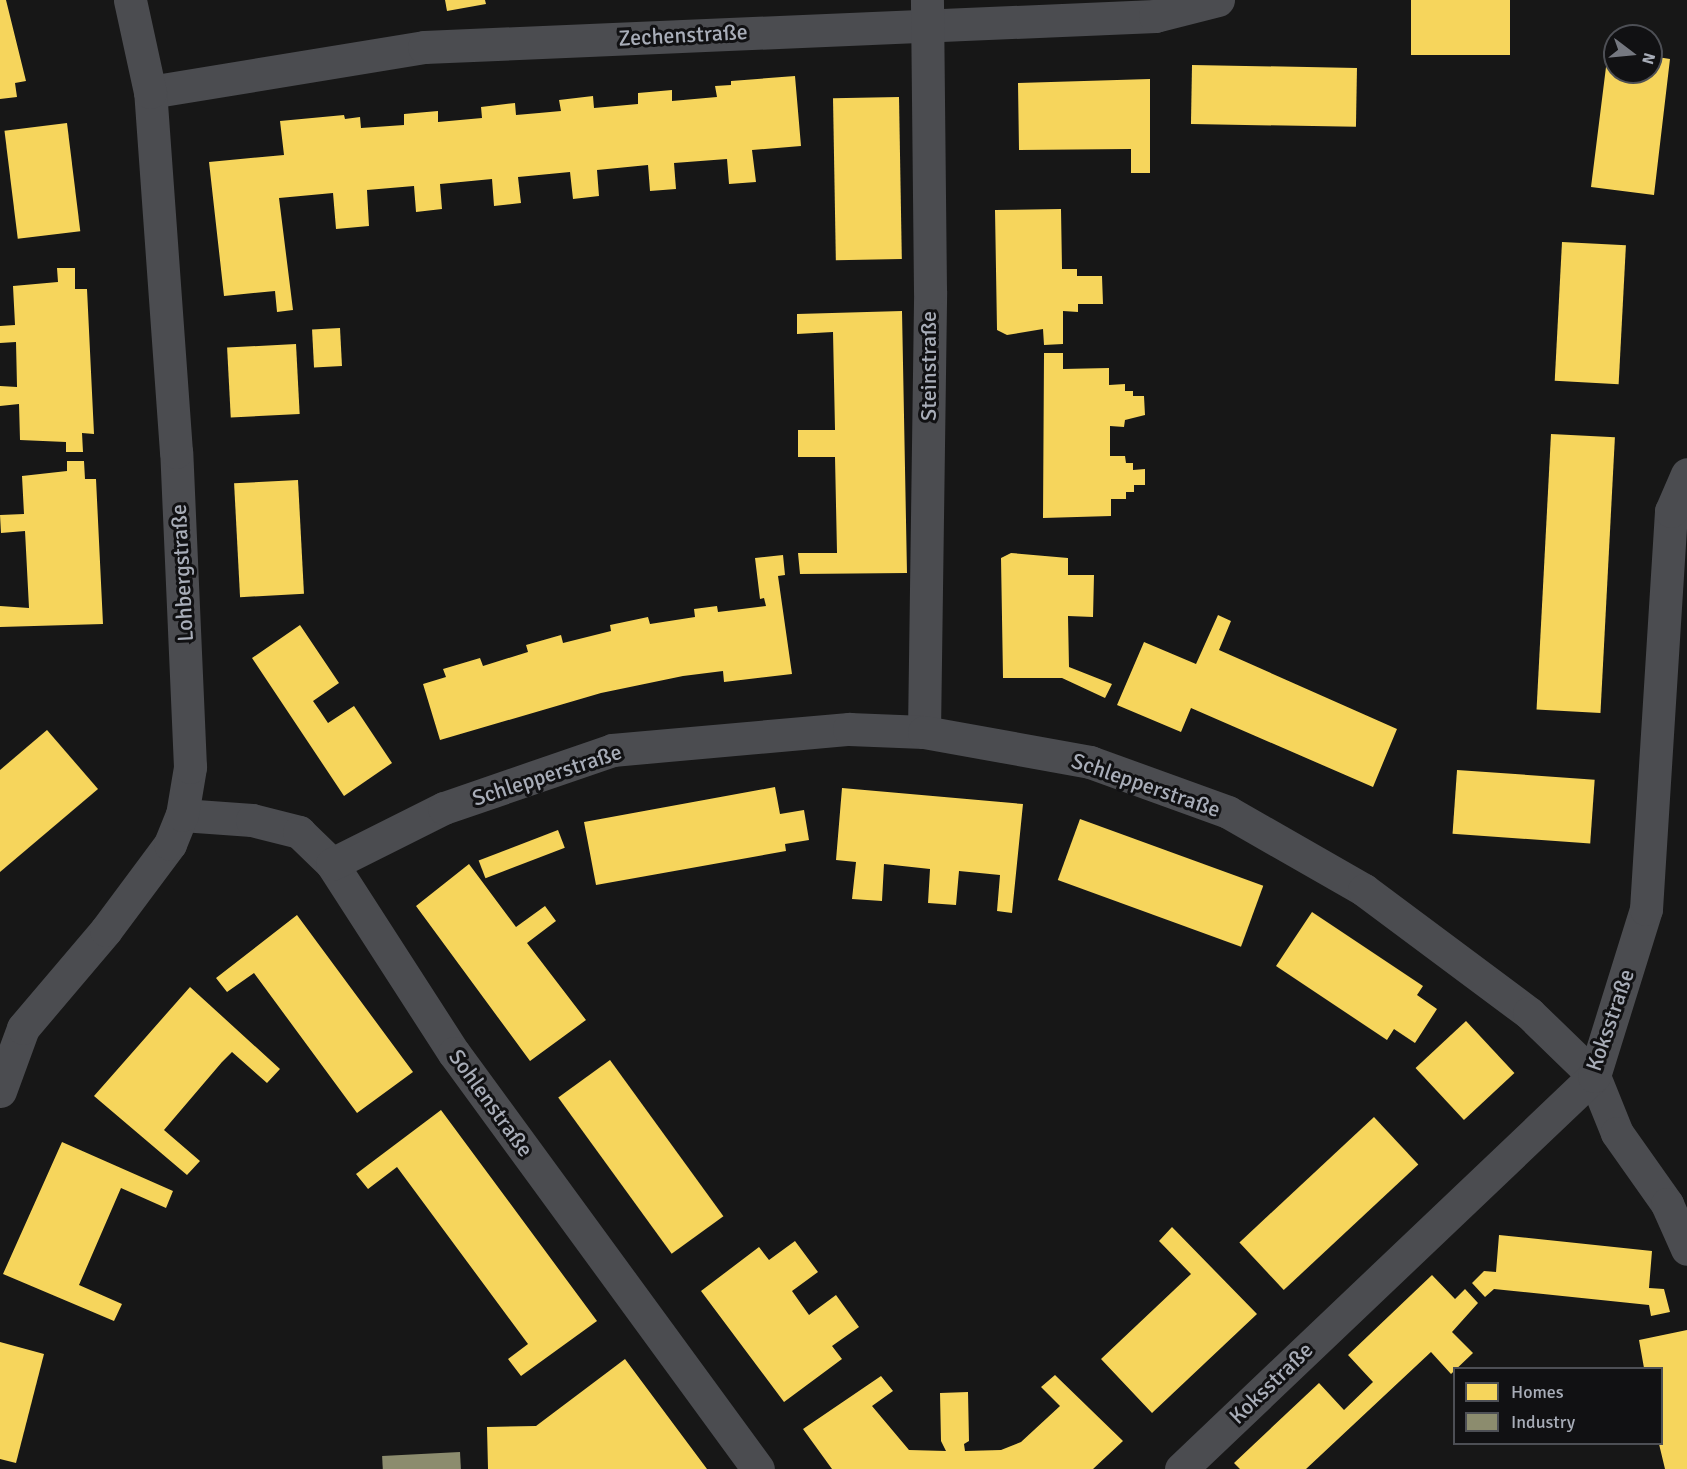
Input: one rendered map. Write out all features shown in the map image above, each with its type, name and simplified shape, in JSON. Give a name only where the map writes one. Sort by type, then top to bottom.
[{"type":"street","name":"Lohbergstraße","points":[[0,1091],[12,1023],[106,930],[170,844],[182,815],[190,767],[183,584],[150,92],[130,0]]},
{"type":"street","name":"Zechenstraße","points":[[150,92],[423,47],[927,12],[1155,16],[1218,0]]},
{"type":"street","name":"Steinstraße","points":[[924,732],[930,291],[927,12]]},
{"type":"street","name":"Koksstraße","points":[[1181,1469],[1594,1076],[1646,909],[1679,512],[1687,474]]},
{"type":"street","name":"Schlepperstraße","points":[[332,864],[444,808],[612,750],[849,729],[924,732],[1090,762],[1228,812],[1364,890],[1529,1012],[1594,1076],[1617,1132],[1667,1204],[1687,1249]]},
{"type":"street","name":"Sohlenstraße","points":[[182,815],[252,820],[299,832],[332,864],[454,1053],[758,1469]]},
{"type":"building: Homes","points":[[0,0],[6,0],[26,81],[15,83],[17,97],[0,99]]},
{"type":"building: Homes","points":[[445,0],[485,0],[486,4],[447,11]]},
{"type":"building: Homes","points":[[1411,0],[1510,0],[1510,55],[1411,55]]},
{"type":"building: Homes","points":[[1663,58],[1670,59],[1654,195],[1591,187],[1604,84],[1663,84]]},
{"type":"building: Homes","points":[[1192,65],[1357,68],[1356,127],[1191,124]]},
{"type":"building: Homes","points":[[795,76],[801,146],[752,150],[756,182],[729,184],[727,159],[674,163],[676,189],[650,191],[648,165],[597,170],[599,196],[573,199],[570,172],[518,177],[521,203],[494,206],[492,179],[440,184],[442,209],[416,212],[414,186],[367,190],[369,226],[336,229],[333,193],[279,198],[293,310],[277,312],[275,291],[224,296],[209,162],[284,155],[280,121],[344,115],[345,119],[360,117],[361,128],[404,125],[404,114],[438,111],[438,122],[482,118],[481,107],[515,103],[516,115],[561,111],[559,100],[593,96],[594,108],[638,104],[638,93],[672,90],[672,101],[717,97],[715,86],[731,85],[731,81]]},
{"type":"building: Homes","points":[[1150,79],[1150,173],[1131,173],[1131,149],[1019,150],[1018,83]]},
{"type":"building: Homes","points":[[899,97],[902,259],[836,260],[833,98]]},
{"type":"building: Homes","points":[[67,123],[80,231],[18,239],[4,131]]},
{"type":"building: Homes","points":[[1061,209],[1062,269],[1077,269],[1077,276],[1102,276],[1103,304],[1078,304],[1078,312],[1063,311],[1063,344],[1044,345],[1043,329],[1007,335],[997,330],[995,210]]},
{"type":"building: Homes","points":[[1562,242],[1626,245],[1619,384],[1555,381]]},
{"type":"building: Homes","points":[[57,268],[75,268],[75,289],[87,289],[94,434],[82,433],[83,452],[66,452],[66,442],[20,440],[19,404],[0,406],[0,386],[17,387],[16,342],[0,343],[0,326],[15,325],[13,286],[58,282]]},
{"type":"building: Homes","points":[[902,311],[907,573],[800,574],[798,553],[837,553],[835,457],[798,457],[798,430],[835,430],[833,332],[797,334],[797,314]]},
{"type":"building: Homes","points":[[340,328],[342,366],[314,367],[312,329]]},
{"type":"building: Homes","points":[[296,344],[300,414],[231,418],[227,348]]},
{"type":"building: Homes","points":[[1044,353],[1063,353],[1063,369],[1109,368],[1109,385],[1125,384],[1125,391],[1133,391],[1133,396],[1144,396],[1145,415],[1125,420],[1124,427],[1110,426],[1110,456],[1125,456],[1126,463],[1133,463],[1133,470],[1145,469],[1145,485],[1134,485],[1134,492],[1126,492],[1126,499],[1111,499],[1111,516],[1043,518]]},
{"type":"building: Homes","points":[[1551,434],[1615,437],[1600,713],[1537,710]]},
{"type":"building: Homes","points":[[67,461],[84,461],[85,479],[96,479],[103,624],[0,627],[0,606],[29,608],[25,531],[1,533],[0,515],[24,514],[22,476],[67,471]]},
{"type":"building: Homes","points":[[298,480],[304,594],[240,597],[234,483]]},
{"type":"building: Homes","points":[[1011,553],[1068,558],[1068,575],[1094,575],[1093,617],[1068,616],[1069,667],[1112,684],[1105,698],[1062,678],[1003,678],[1001,558]]},
{"type":"building: Homes","points":[[783,555],[785,575],[778,576],[792,674],[724,682],[723,671],[683,676],[601,693],[440,740],[423,684],[446,677],[443,669],[480,658],[483,666],[528,652],[526,645],[561,635],[563,643],[611,631],[610,625],[648,617],[650,624],[695,617],[694,609],[717,606],[718,612],[766,606],[764,598],[760,599],[755,558]]},
{"type":"building: Homes","points":[[1218,615],[1231,621],[1219,650],[1397,729],[1373,787],[1191,708],[1181,732],[1117,705],[1144,642],[1196,664]]},
{"type":"building: Homes","points":[[300,625],[339,683],[313,701],[328,723],[354,706],[392,763],[344,796],[252,658]]},
{"type":"building: Homes","points":[[47,730],[98,789],[0,872],[0,770]]},
{"type":"building: Homes","points":[[1457,770],[1595,780],[1590,843],[1453,834]]},
{"type":"building: Homes","points":[[775,787],[780,814],[804,810],[809,840],[785,844],[786,851],[596,885],[584,822]]},
{"type":"building: Homes","points":[[842,788],[1023,804],[1012,913],[997,911],[1000,875],[959,871],[956,905],[928,903],[930,869],[884,864],[882,901],[852,899],[856,862],[836,860]]},
{"type":"building: Homes","points":[[1080,819],[1263,886],[1241,947],[1058,880]]},
{"type":"building: Homes","points":[[558,830],[565,848],[485,878],[479,860]]},
{"type":"building: Homes","points":[[469,864],[516,927],[545,906],[556,921],[527,943],[586,1020],[530,1061],[416,906]]},
{"type":"building: Homes","points":[[1312,912],[1423,986],[1417,995],[1437,1009],[1415,1043],[1394,1029],[1387,1040],[1276,966]]},
{"type":"building: Homes","points":[[297,915],[413,1072],[357,1113],[254,973],[227,992],[216,978]]},
{"type":"building: Homes","points":[[190,987],[280,1069],[267,1083],[232,1052],[222,1062],[164,1130],[200,1161],[187,1175],[94,1096]]},
{"type":"building: Homes","points":[[1466,1021],[1514,1073],[1464,1120],[1416,1068]]},
{"type":"building: Homes","points":[[610,1060],[723,1216],[672,1254],[558,1098]]},
{"type":"building: Homes","points":[[441,1110],[597,1321],[521,1376],[508,1359],[528,1344],[397,1167],[368,1189],[356,1174]]},
{"type":"building: Homes","points":[[1374,1117],[1418,1165],[1284,1290],[1239,1242]]},
{"type":"building: Homes","points":[[62,1142],[173,1191],[166,1208],[121,1188],[79,1285],[122,1304],[114,1321],[3,1274]]},
{"type":"building: Homes","points":[[1172,1227],[1257,1314],[1152,1413],[1101,1359],[1191,1274],[1159,1241]]},
{"type":"building: Homes","points":[[1499,1235],[1652,1251],[1649,1288],[1664,1289],[1670,1312],[1651,1316],[1649,1305],[1494,1289],[1485,1297],[1472,1283],[1484,1271],[1496,1272]]},
{"type":"building: Homes","points":[[795,1241],[818,1272],[792,1291],[809,1315],[836,1295],[859,1327],[832,1346],[842,1359],[784,1402],[701,1291],[759,1247],[769,1260]]},
{"type":"building: Homes","points":[[1432,1275],[1455,1299],[1465,1289],[1478,1303],[1452,1332],[1473,1353],[1458,1367],[1453,1367],[1451,1374],[1431,1352],[1306,1469],[1240,1469],[1234,1463],[1319,1383],[1344,1410],[1373,1382],[1348,1355]]},
{"type":"building: Homes","points":[[1687,1330],[1687,1469],[1665,1469],[1659,1445],[1663,1445],[1663,1367],[1644,1367],[1639,1340]]},
{"type":"building: Homes","points":[[0,1342],[44,1354],[16,1463],[0,1459]]},
{"type":"building: Homes","points":[[625,1359],[707,1469],[488,1469],[487,1427],[536,1426]]},
{"type":"building: Homes","points":[[1055,1375],[1123,1441],[1093,1469],[832,1469],[803,1429],[881,1376],[893,1391],[872,1406],[909,1450],[946,1451],[941,1441],[940,1393],[968,1392],[969,1441],[964,1444],[965,1451],[1001,1450],[1021,1442],[1060,1406],[1041,1387]]},
{"type":"building: Industry","points":[[460,1452],[461,1469],[383,1469],[382,1456]]}]
